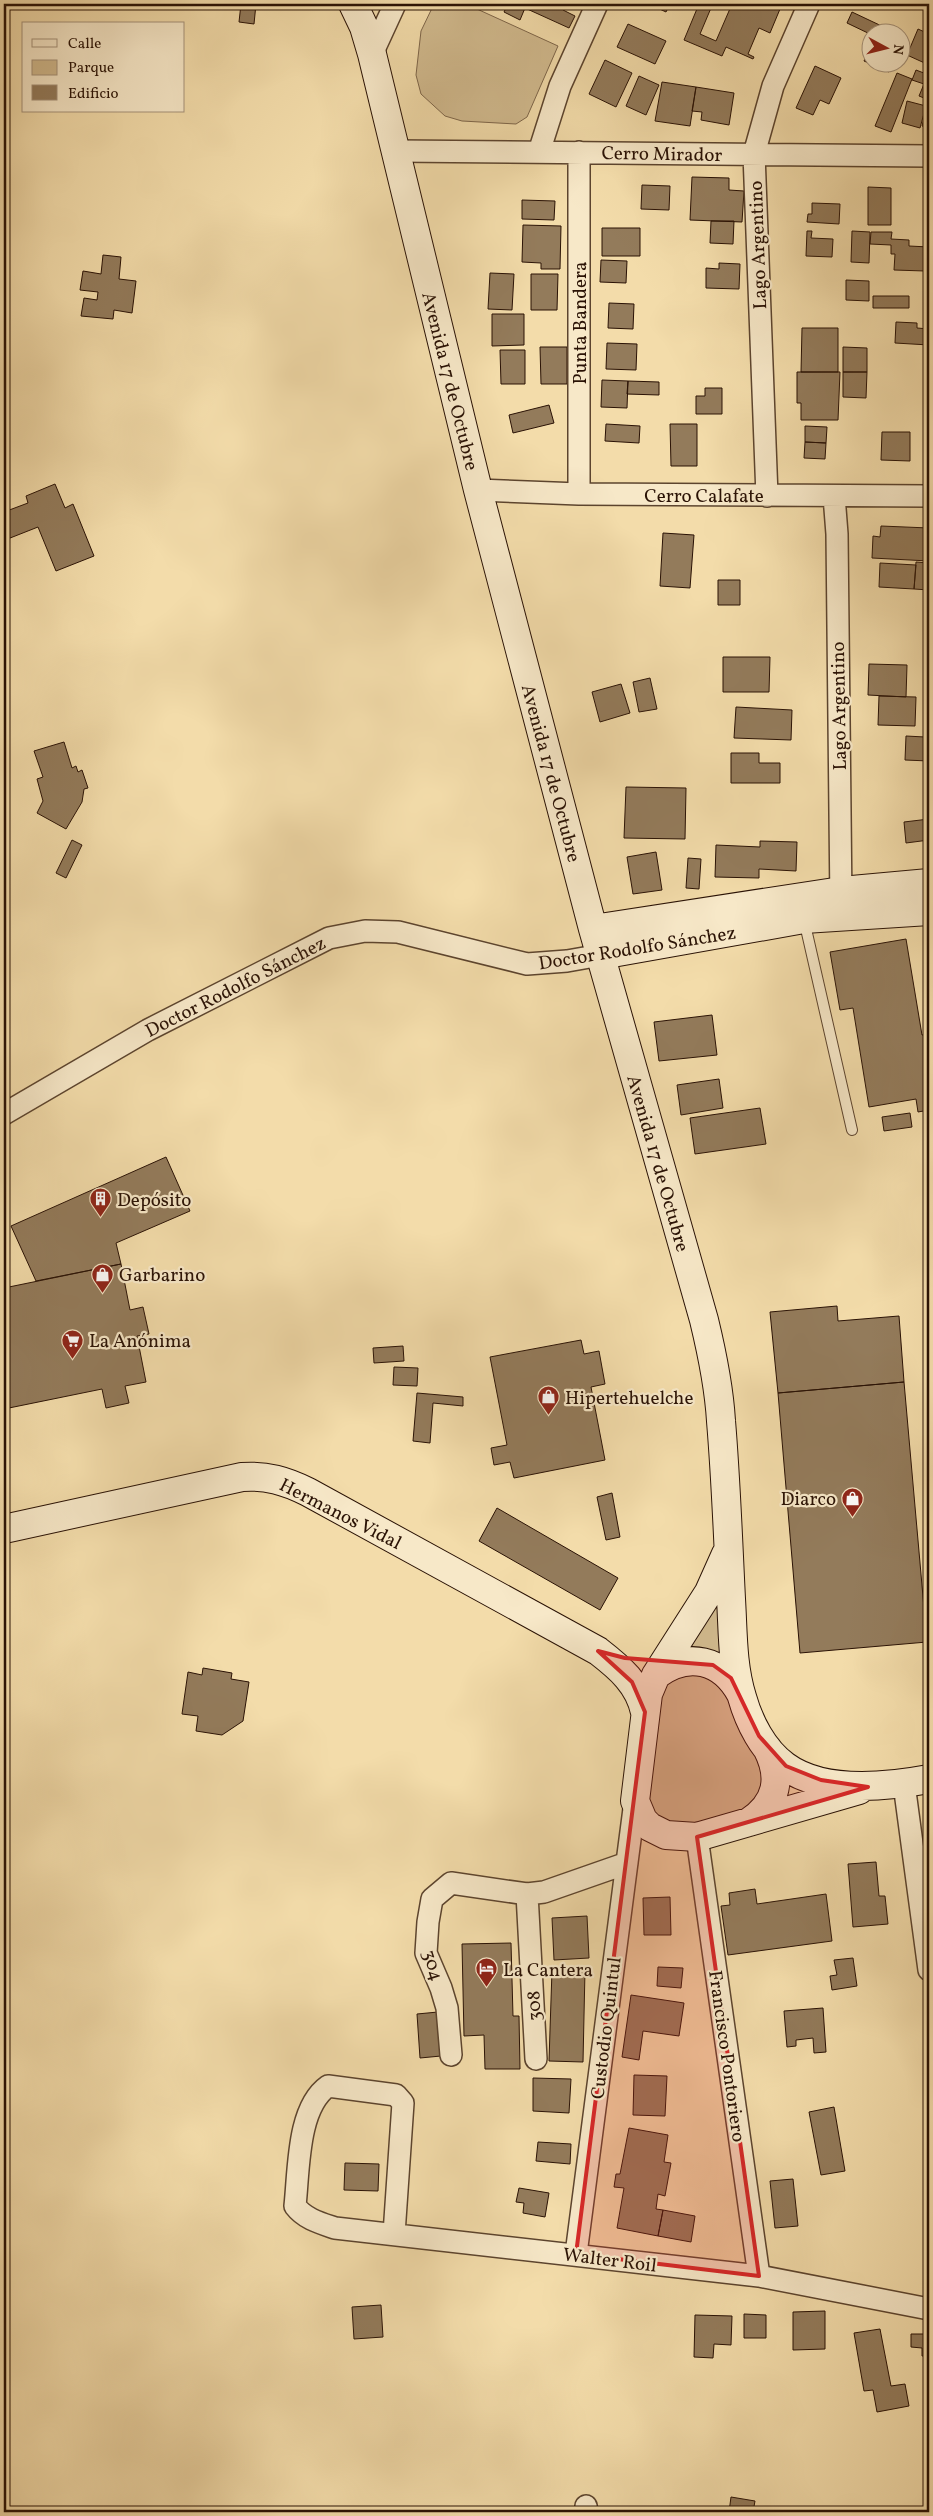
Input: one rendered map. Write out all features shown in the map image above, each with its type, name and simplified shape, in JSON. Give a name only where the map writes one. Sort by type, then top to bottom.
[{"type":"main road","name":"Avenida 17 de Octubre","points":[[353,4],[364,27],[372,54],[478,490],[593,928],[700,1303],[712,1355],[721,1421],[734,1653],[741,1694],[752,1724],[767,1748],[777,1759],[796,1773],[820,1780],[868,1787]]},
{"type":"main road","name":"Doctor Rodolfo Sánchez","points":[[593,928],[841,903],[929,883]]},
{"type":"main road","name":"Doctor Rodolfo Sánchez","points":[[601,955],[804,919],[841,903],[929,911]]},
{"type":"main road","name":"Hermanos Vidal","points":[[4,1529],[228,1480],[254,1476],[268,1477],[308,1492],[598,1651],[632,1682],[642,1700],[644,1712]]},
{"type":"main road","name":"Avenida 17 de Octubre","points":[[728,1545],[716,1579],[667,1666],[648,1694],[644,1712],[636,1802],[643,1820],[658,1832],[675,1836],[697,1837],[868,1787],[917,1782]]},
{"type":"main road","name":"Hermanos Vidal","points":[[598,1651],[667,1666]]},
{"type":"main road","points":[[667,1666],[702,1662],[722,1670],[731,1678],[741,1694]]},
{"type":"main road","points":[[748,1822],[764,1810],[773,1793],[776,1768],[767,1748]]},
{"type":"street","points":[[372,54],[395,4]]},
{"type":"street","points":[[539,152],[560,86],[597,4]]},
{"type":"street","name":"Lago Argentino","points":[[767,496],[754,154],[773,86],[809,4]]},
{"type":"street","name":"Cerro Mirador","points":[[396,151],[929,156]]},
{"type":"street","name":"Punta Bandera","points":[[579,152],[579,494]]},
{"type":"street","name":"Cerro Calafate","points":[[478,490],[579,494],[929,496]]},
{"type":"street","name":"Lago Argentino","points":[[834,496],[837,534],[841,903]]},
{"type":"street","name":"Doctor Rodolfo Sánchez","points":[[4,1114],[148,1030],[329,938],[365,931],[398,932],[527,964],[566,961],[601,955]]},
{"type":"street","points":[[917,1782],[929,1970]]},
{"type":"street","name":"Custodio Quintul","points":[[576,2254],[636,1802]]},
{"type":"street","name":"Francisco Pontoriero","points":[[697,1837],[759,2276]]},
{"type":"street","points":[[527,1894],[544,1892],[627,1863]]},
{"type":"street","name":"304","points":[[451,2055],[447,2008],[441,1988],[426,1953],[432,1899],[451,1883],[527,1894]]},
{"type":"street","name":"308","points":[[527,1894],[536,2059]]},
{"type":"street","name":"Walter Roil","points":[[394,2234],[403,2103],[396,2095],[328,2086],[320,2092],[307,2116],[295,2206],[302,2215],[335,2228],[759,2276],[929,2308]]},
{"type":"lane","points":[[804,919],[852,1130]]},
{"type":"highlighted area","points":[[598,1651],[625,1658],[713,1665],[731,1678],[759,1736],[786,1766],[821,1780],[868,1787],[697,1837],[759,2276],[576,2254],[645,1712],[632,1682]]},
{"type":"green space","points":[[434,4],[466,4],[558,46],[527,117],[516,124],[462,121],[445,116],[421,94],[416,75],[421,31]]},
{"type":"green space","points":[[719,1587],[728,1657],[685,1648]]},
{"type":"green space","points":[[688,1673],[719,1679],[767,1769],[754,1807],[704,1828],[659,1820],[645,1798],[657,1700],[666,1682]]},
{"type":"building","points":[[241,4],[256,4],[254,24],[239,22]]},
{"type":"building","points":[[508,4],[566,4],[563,10],[575,16],[569,28],[525,8],[520,20],[504,12]]},
{"type":"building","points":[[649,4],[670,4],[666,12]]},
{"type":"building","points":[[699,4],[711,8],[700,34],[716,41],[732,4],[768,4],[780,9],[770,33],[759,28],[748,54],[754,57],[753,59],[726,47],[722,56],[684,40]]},
{"type":"building","points":[[852,12],[873,22],[860,22],[860,29],[847,23]]},
{"type":"building","points":[[628,24],[666,41],[655,64],[617,47]]},
{"type":"building","points":[[918,29],[929,34],[929,65],[910,56],[910,48]]},
{"type":"building","points":[[605,60],[632,73],[616,107],[589,94]]},
{"type":"building","points":[[815,66],[841,78],[829,104],[820,100],[813,115],[796,108]]},
{"type":"building","points":[[916,70],[929,75],[929,100],[919,96],[924,84],[912,80]]},
{"type":"building","points":[[897,73],[912,79],[891,132],[875,126]]},
{"type":"building","points":[[639,76],[659,85],[646,115],[626,106]]},
{"type":"building","points":[[662,82],[696,87],[690,126],[655,121]]},
{"type":"building","points":[[696,87],[734,93],[729,125],[701,120],[702,112],[692,111]]},
{"type":"building","points":[[907,101],[926,106],[920,128],[902,123]]},
{"type":"building","points":[[927,107],[929,108],[929,128],[922,126]]},
{"type":"building","points":[[692,177],[729,178],[729,190],[744,191],[742,222],[690,220]]},
{"type":"building","points":[[642,185],[670,186],[669,210],[641,209]]},
{"type":"building","points":[[868,187],[891,188],[891,225],[868,225]]},
{"type":"building","points":[[522,200],[555,201],[554,220],[522,219]]},
{"type":"building","points":[[812,203],[840,204],[839,224],[807,222],[808,214],[812,214]]},
{"type":"building","points":[[711,221],[734,221],[733,244],[710,243]]},
{"type":"building","points":[[523,225],[561,226],[560,269],[541,269],[541,263],[522,262]]},
{"type":"building","points":[[602,228],[640,228],[640,256],[602,256]]},
{"type":"building","points":[[807,231],[812,231],[811,238],[833,239],[832,257],[806,256]]},
{"type":"building","points":[[852,231],[870,232],[869,263],[851,262]]},
{"type":"building","points":[[871,232],[892,232],[891,239],[909,240],[909,246],[929,247],[929,266],[925,265],[925,271],[894,270],[895,254],[891,254],[891,245],[870,244]]},
{"type":"building","points":[[103,255],[121,257],[119,279],[136,281],[132,313],[114,310],[113,319],[81,316],[84,298],[97,300],[98,292],[80,290],[83,271],[101,274]]},
{"type":"building","points":[[601,260],[627,261],[626,283],[600,282]]},
{"type":"building","points":[[719,263],[740,264],[739,289],[706,288],[706,268],[719,269]]},
{"type":"building","points":[[490,273],[514,274],[512,310],[488,309]]},
{"type":"building","points":[[531,274],[558,274],[557,310],[531,310]]},
{"type":"building","points":[[846,280],[869,281],[869,301],[846,300]]},
{"type":"building","points":[[873,296],[909,296],[909,308],[873,308]]},
{"type":"building","points":[[609,303],[634,304],[633,329],[608,328]]},
{"type":"building","points":[[492,314],[524,314],[524,345],[492,346]]},
{"type":"building","points":[[896,322],[917,323],[917,328],[929,329],[929,345],[895,343]]},
{"type":"building","points":[[802,328],[838,328],[838,372],[801,372]]},
{"type":"building","points":[[607,343],[637,344],[636,370],[606,369]]},
{"type":"building","points":[[540,347],[567,347],[567,384],[541,384]]},
{"type":"building","points":[[843,347],[867,348],[867,372],[843,372]]},
{"type":"building","points":[[500,350],[525,350],[525,384],[501,384]]},
{"type":"building","points":[[797,372],[840,372],[838,420],[801,420],[801,403],[797,403]]},
{"type":"building","points":[[843,372],[867,372],[866,398],[843,397]]},
{"type":"building","points":[[602,380],[628,381],[627,408],[601,407]]},
{"type":"building","points":[[628,381],[659,382],[659,395],[627,394]]},
{"type":"building","points":[[705,388],[722,388],[722,414],[696,414],[696,396],[705,396]]},
{"type":"building","points":[[549,405],[554,423],[513,433],[509,415]]},
{"type":"building","points":[[606,424],[640,426],[639,443],[605,441]]},
{"type":"building","points":[[670,424],[697,424],[697,466],[671,466]]},
{"type":"building","points":[[805,426],[827,427],[826,443],[805,442]]},
{"type":"building","points":[[882,432],[910,432],[910,461],[881,460]]},
{"type":"building","points":[[805,442],[826,443],[825,459],[804,458]]},
{"type":"building","points":[[55,484],[65,508],[73,504],[94,556],[56,571],[38,527],[5,540],[4,538],[4,512],[28,503],[26,496]]},
{"type":"building","points":[[881,526],[929,528],[929,561],[872,558],[873,536],[880,537]]},
{"type":"building","points":[[663,533],[694,535],[690,588],[660,586]]},
{"type":"building","points":[[916,562],[929,563],[929,590],[914,589]]},
{"type":"building","points":[[880,563],[916,565],[914,589],[879,587]]},
{"type":"building","points":[[718,580],[740,580],[740,605],[718,605]]},
{"type":"building","points":[[723,657],[770,657],[769,692],[723,692]]},
{"type":"building","points":[[869,664],[907,665],[906,697],[868,695]]},
{"type":"building","points":[[650,678],[657,709],[639,712],[633,682]]},
{"type":"building","points":[[621,684],[630,713],[600,722],[592,692]]},
{"type":"building","points":[[879,696],[916,697],[915,726],[878,725]]},
{"type":"building","points":[[736,707],[792,710],[791,740],[734,738]]},
{"type":"building","points":[[925,725],[929,725],[929,761],[905,760],[906,736],[925,737]]},
{"type":"building","points":[[64,742],[72,768],[76,766],[78,772],[82,770],[88,788],[84,789],[82,802],[66,829],[37,813],[43,801],[37,779],[43,777],[34,751]]},
{"type":"building","points":[[731,753],[759,753],[759,763],[780,763],[780,783],[731,783]]},
{"type":"building","points":[[926,782],[929,782],[929,807],[926,807]]},
{"type":"building","points":[[626,787],[686,788],[685,839],[624,838]]},
{"type":"building","points":[[929,819],[929,840],[906,843],[904,822]]},
{"type":"building","points":[[72,840],[82,845],[66,878],[56,873]]},
{"type":"building","points":[[760,841],[797,842],[796,871],[759,869],[759,878],[715,877],[716,845],[760,847]]},
{"type":"building","points":[[656,852],[662,890],[633,894],[627,857]]},
{"type":"building","points":[[688,858],[701,859],[699,889],[686,888]]},
{"type":"building","points":[[906,939],[922,1035],[929,1034],[929,1110],[918,1112],[916,1099],[869,1107],[853,1008],[840,1010],[830,952]]},
{"type":"building","points":[[712,1015],[717,1055],[659,1061],[654,1022]]},
{"type":"building","points":[[719,1079],[723,1108],[681,1115],[677,1085]]},
{"type":"building","points":[[760,1108],[766,1144],[695,1154],[690,1118]]},
{"type":"building","points":[[910,1113],[912,1127],[884,1131],[882,1117]]},
{"type":"building","name":"Depósito","points":[[166,1157],[190,1211],[116,1243],[121,1264],[36,1281],[11,1226]]},
{"type":"building","name":"La Anónima","points":[[121,1264],[130,1310],[143,1307],[149,1334],[137,1336],[146,1382],[125,1386],[129,1403],[106,1408],[102,1389],[4,1409],[4,1288]]},
{"type":"building","points":[[837,1306],[838,1321],[899,1316],[904,1382],[778,1393],[770,1312]]},
{"type":"building","name":"Hipertehuelche","points":[[581,1340],[584,1354],[599,1351],[605,1384],[591,1387],[605,1460],[514,1478],[510,1462],[494,1465],[491,1448],[507,1445],[490,1357]]},
{"type":"building","points":[[403,1346],[404,1361],[374,1363],[373,1348]]},
{"type":"building","points":[[394,1367],[418,1368],[417,1386],[393,1385]]},
{"type":"building","name":"Diarco","points":[[904,1382],[927,1642],[800,1653],[778,1393]]},
{"type":"building","points":[[417,1393],[463,1397],[463,1406],[433,1403],[430,1443],[413,1441]]},
{"type":"building","points":[[612,1493],[620,1537],[606,1540],[597,1497]]},
{"type":"building","points":[[497,1508],[618,1578],[600,1610],[479,1541]]},
{"type":"building","points":[[203,1668],[232,1673],[231,1679],[249,1682],[243,1721],[222,1735],[196,1731],[198,1716],[182,1714],[188,1672],[202,1675]]},
{"type":"building","points":[[876,1862],[879,1896],[885,1896],[888,1924],[853,1927],[848,1864]]},
{"type":"building","points":[[755,1889],[757,1904],[826,1894],[832,1941],[728,1955],[721,1906],[730,1905],[729,1893]]},
{"type":"building","points":[[670,1897],[671,1935],[644,1935],[643,1898]]},
{"type":"building","points":[[587,1916],[589,1958],[554,1960],[552,1918]]},
{"type":"building","points":[[511,1943],[513,2016],[519,2016],[520,2069],[485,2069],[484,2035],[464,2036],[462,1944]]},
{"type":"building","points":[[853,1958],[857,1986],[832,1990],[830,1976],[837,1975],[834,1960]]},
{"type":"building","points":[[658,1967],[683,1968],[681,1988],[657,1986]]},
{"type":"building","points":[[552,1970],[585,1970],[583,2062],[549,2061]]},
{"type":"building","points":[[631,1995],[684,2003],[679,2036],[643,2031],[639,2060],[622,2057]]},
{"type":"building","points":[[823,2008],[826,2052],[814,2053],[813,2038],[796,2040],[796,2046],[787,2047],[784,2011]]},
{"type":"building","points":[[438,2012],[441,2056],[420,2058],[417,2014]]},
{"type":"building","points":[[634,2075],[667,2076],[665,2116],[633,2115]]},
{"type":"building","points":[[533,2078],[571,2079],[569,2113],[533,2111]]},
{"type":"building","points":[[834,2107],[845,2171],[821,2175],[809,2112]]},
{"type":"building","points":[[629,2128],[668,2135],[664,2162],[671,2163],[665,2196],[658,2194],[656,2209],[663,2210],[658,2236],[617,2228],[624,2188],[614,2187],[616,2174],[620,2174]]},
{"type":"building","points":[[538,2142],[571,2144],[570,2164],[536,2161]]},
{"type":"building","points":[[345,2163],[379,2164],[378,2191],[344,2190]]},
{"type":"building","points":[[793,2179],[798,2226],[775,2228],[770,2181]]},
{"type":"building","points":[[519,2188],[549,2193],[545,2217],[523,2213],[524,2203],[516,2202]]},
{"type":"building","points":[[663,2210],[695,2216],[691,2242],[658,2236]]},
{"type":"building","points":[[381,2305],[383,2337],[354,2339],[352,2307]]},
{"type":"building","points":[[825,2311],[825,2349],[793,2350],[793,2312]]},
{"type":"building","points":[[744,2314],[766,2315],[766,2338],[744,2338]]},
{"type":"building","points":[[695,2315],[732,2316],[731,2345],[714,2344],[713,2358],[694,2357]]},
{"type":"building","points":[[880,2329],[891,2386],[905,2384],[909,2406],[877,2412],[873,2390],[864,2391],[854,2333]]},
{"type":"building","points":[[911,2334],[929,2334],[929,2356],[922,2356],[922,2348],[911,2347]]},
{"type":"building","points":[[731,2497],[755,2501],[753,2512],[729,2512]]},
{"type":"place","name":"Depósito","points":[[101,1218]]},
{"type":"place","name":"Garbarino","points":[[103,1293]]},
{"type":"place","name":"La Anónima","points":[[73,1359]]},
{"type":"place","name":"Hipertehuelche","points":[[549,1416]]},
{"type":"place","name":"Diarco","points":[[852,1517]]},
{"type":"place","name":"La Cantera","points":[[487,1988]]}]
